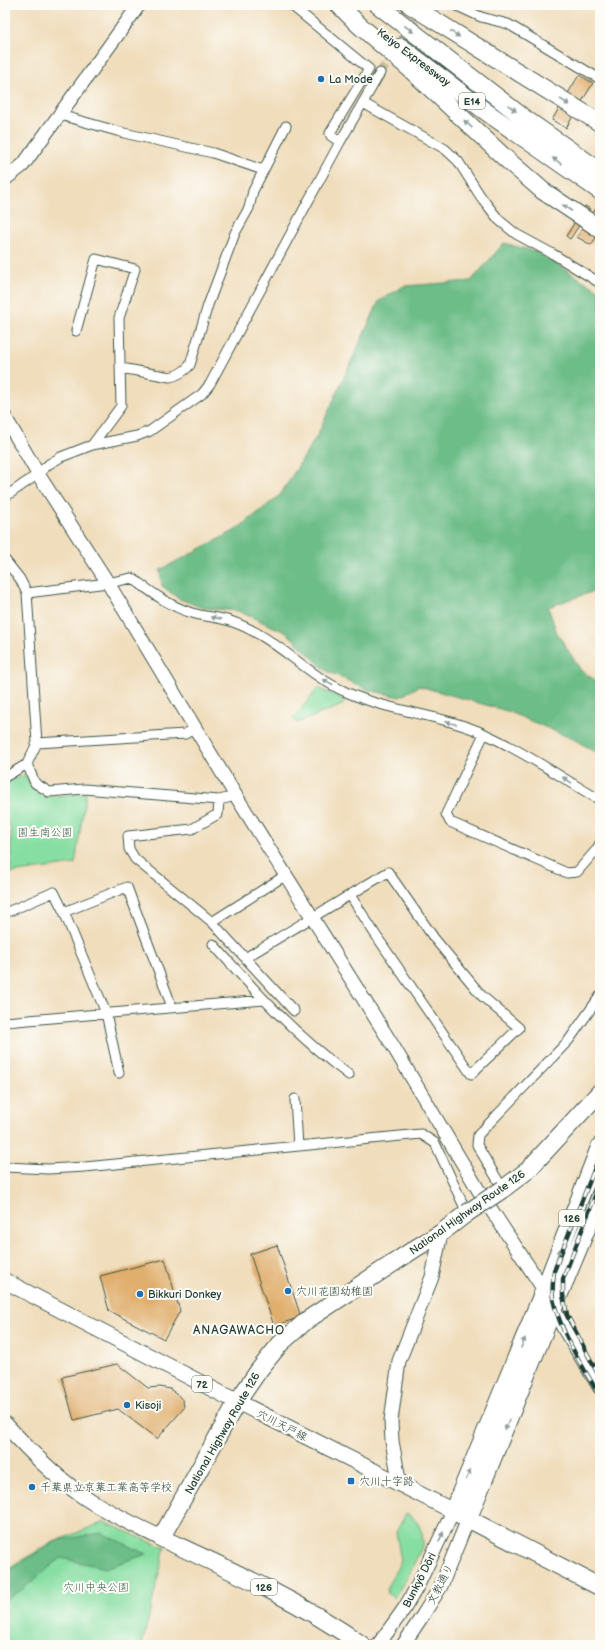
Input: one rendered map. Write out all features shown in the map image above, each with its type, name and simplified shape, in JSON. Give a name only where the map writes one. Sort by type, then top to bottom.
[{"type":"highway","points":[[339,5],[359,25],[409,68],[505,158],[543,191],[600,229]]},
{"type":"highway","name":"Keiyo Expressway","points":[[347,5],[485,111],[600,191]]},
{"type":"highway","name":"Keiyo Expressway","points":[[378,5],[524,118],[600,171]]},
{"type":"highway","points":[[410,5],[600,123]]},
{"type":"highway","name":"National Highway Route 126","points":[[161,1538],[237,1402],[259,1370],[280,1344],[307,1320],[441,1233],[467,1213],[503,1190],[528,1170],[600,1092]]},
{"type":"highway","name":"126","points":[[453,1511],[544,1290],[600,1146]]},
{"type":"highway","name":"126","points":[[468,1519],[600,1197]]},
{"type":"highway","points":[[453,1511],[600,1587]]},
{"type":"highway","name":"126","points":[[161,1538],[239,1574],[314,1614],[362,1645]]},
{"type":"main road","name":"穴川天戸線","points":[[5,1281],[237,1402],[453,1511]]},
{"type":"main road","points":[[5,1424],[28,1450],[84,1496],[125,1521],[161,1538]]},
{"type":"street","points":[[5,179],[23,165],[139,5]]},
{"type":"street","points":[[291,5],[369,69],[330,133],[331,136],[340,142]]},
{"type":"street","points":[[455,5],[481,17],[508,24],[600,80]]},
{"type":"street","points":[[5,497],[38,474],[49,464],[61,457],[92,445],[137,436],[150,431],[202,394],[210,384],[340,142],[380,73]]},
{"type":"street","points":[[363,103],[445,149],[458,161],[481,197],[499,220],[516,234],[553,254],[600,283]]},
{"type":"street","points":[[60,115],[124,133],[213,153],[263,170]]},
{"type":"street","points":[[121,368],[170,377],[178,376],[190,365],[208,305],[235,233],[249,208],[253,191],[286,126]]},
{"type":"street","points":[[76,331],[96,258],[135,269],[119,318],[121,406],[92,445]]},
{"type":"street","points":[[5,417],[38,474],[108,583],[236,796],[393,1046],[479,1191],[544,1290],[564,1329],[600,1388]]},
{"type":"street","points":[[5,560],[20,579],[27,593],[37,743],[27,764],[5,777]]},
{"type":"street","points":[[27,593],[108,583],[132,578],[171,605],[193,613],[233,622],[272,642],[318,677],[346,692],[389,708],[429,716],[484,734],[530,757],[600,800]]},
{"type":"street","points":[[37,743],[185,734],[196,728]]},
{"type":"street","points":[[484,734],[446,814],[450,822],[567,873],[577,872],[600,844]]},
{"type":"street","points":[[27,764],[35,783],[49,792],[84,789],[219,800],[236,796]]},
{"type":"street","points":[[219,800],[218,814],[192,829],[128,836],[129,850],[135,859],[212,922],[294,1011]]},
{"type":"street","points":[[245,958],[388,872],[434,938],[482,996],[519,1028],[471,1074],[350,895]]},
{"type":"street","points":[[212,922],[286,875]]},
{"type":"street","points":[[64,912],[127,887],[172,1008]]},
{"type":"street","points":[[5,914],[54,892],[64,912],[106,1013],[119,1074]]},
{"type":"street","points":[[212,944],[264,1000],[304,1040],[349,1075]]},
{"type":"street","points":[[503,1190],[477,1145],[478,1135],[569,1040],[600,996]]},
{"type":"street","points":[[5,1022],[264,1000]]},
{"type":"street","points":[[295,1099],[298,1146]]},
{"type":"street","points":[[5,1167],[48,1169],[85,1167],[421,1134],[435,1143],[467,1213]]},
{"type":"street","points":[[400,1485],[392,1441],[399,1361],[432,1277],[441,1233]]},
{"type":"street","name":"Bunkyō Dōri","points":[[378,1645],[404,1609],[418,1585],[453,1511]]},
{"type":"street","name":"文教通り","points":[[403,1645],[441,1586],[468,1519]]},
{"type":"green space","points":[[504,243],[537,252],[600,291],[600,589],[548,607],[557,633],[582,672],[600,683],[600,754],[573,739],[507,711],[419,686],[400,697],[368,690],[325,670],[287,633],[238,611],[203,608],[179,599],[162,586],[160,570],[236,530],[280,495],[317,436],[379,301],[404,286],[471,281]]},
{"type":"green space","points":[[318,688],[345,700],[342,705],[297,723],[293,719]]},
{"type":"green space","name":"園生南公園","points":[[25,775],[34,791],[45,797],[86,793],[75,864],[10,873],[11,829],[5,818],[5,783]]},
{"type":"green space","points":[[406,1514],[417,1522],[421,1530],[423,1544],[411,1571],[394,1598],[387,1593],[387,1587],[401,1561],[396,1532]]},
{"type":"green space","name":"穴川中央公園","points":[[104,1522],[165,1548],[142,1645],[5,1645],[5,1570],[51,1543]]},
{"type":"green space","points":[[101,1533],[147,1554],[105,1568],[61,1558],[20,1591],[5,1600],[5,1572],[59,1540]]},
{"type":"building","points":[[579,75],[593,83],[566,128],[552,120]]},
{"type":"building","points":[[585,206],[590,209],[570,239],[566,236]]},
{"type":"building","points":[[597,207],[600,209],[600,232],[591,245],[577,237]]},
{"type":"building","points":[[277,1245],[301,1317],[274,1326],[250,1254]]},
{"type":"building","name":"Bikkuri Donkey","points":[[165,1259],[180,1311],[164,1339],[109,1311],[100,1276]]},
{"type":"building","name":"Kisoji","points":[[117,1364],[148,1388],[160,1387],[170,1389],[183,1401],[184,1408],[157,1439],[118,1409],[74,1420],[62,1377]]},
{"type":"tunnel","points":[[380,73],[422,9]]},
{"type":"railway","points":[[600,1155],[554,1271],[553,1281],[553,1299],[561,1324],[566,1336],[600,1396]]},
{"type":"railway","points":[[600,1183],[563,1279],[563,1295],[567,1315],[600,1378]]},
{"type":"place","name":"La Mode","points":[[321,79]]},
{"type":"place","name":"穴川花園幼稚園","points":[[288,1291]]},
{"type":"place","name":"Bikkuri Donkey","points":[[140,1294]]},
{"type":"place","name":"Kisoji","points":[[127,1405]]},
{"type":"place","name":"穴川十字路","points":[[351,1481]]},
{"type":"place","name":"千葉県立京葉工業高等学校","points":[[32,1487]]},
{"type":"district","name":"ANAGAWACHO","points":[[239,1330]]}]
